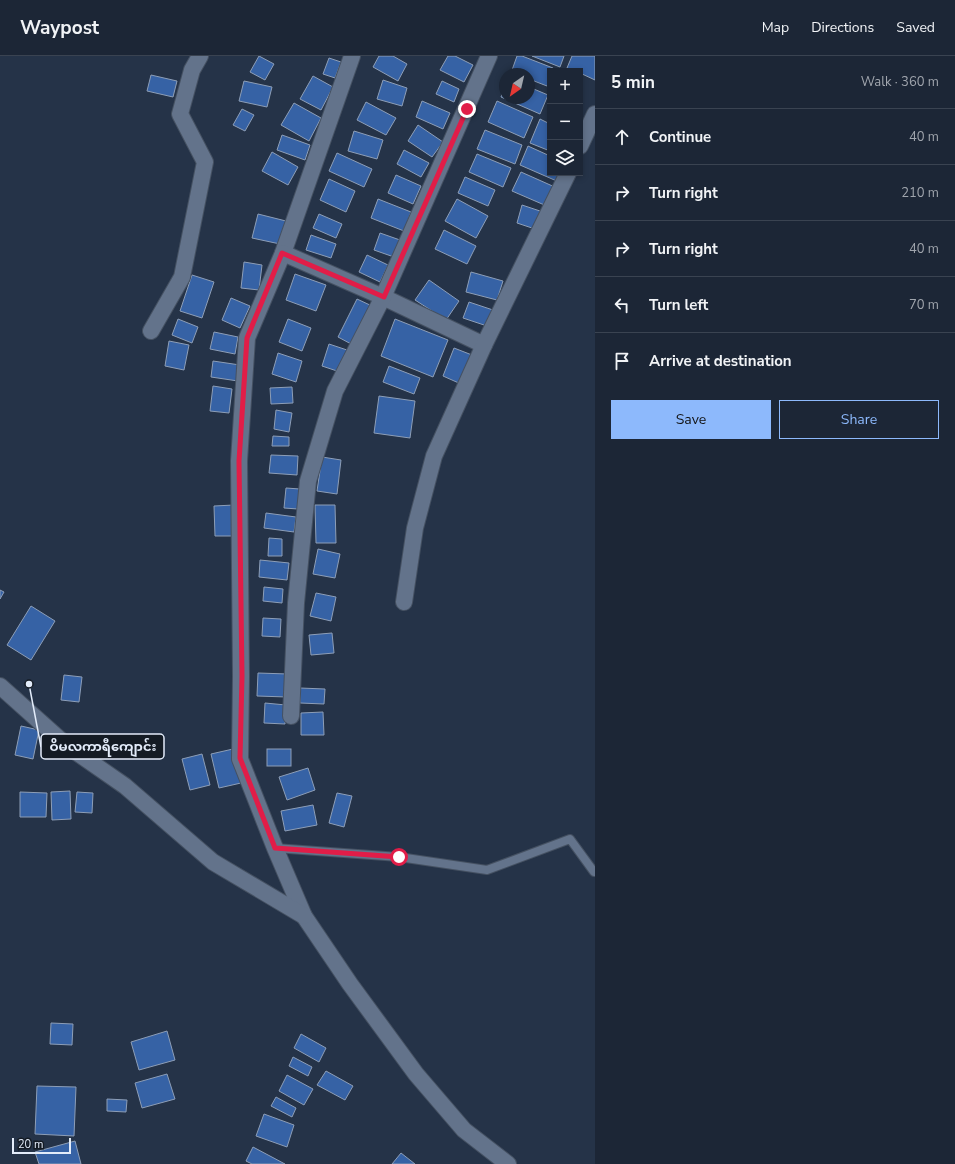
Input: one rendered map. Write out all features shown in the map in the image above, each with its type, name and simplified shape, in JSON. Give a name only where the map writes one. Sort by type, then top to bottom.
[{"type":"street","points":[[151,331],[182,277],[205,162],[180,114],[192,70],[200,56]]},
{"type":"street","points":[[352,56],[282,253],[247,338],[239,461],[242,676],[240,758],[275,848],[304,916],[350,984],[416,1074],[464,1130],[508,1164]]},
{"type":"street","points":[[292,716],[296,603],[308,481],[335,391],[384,297],[489,56]]},
{"type":"street","points":[[583,140],[595,114]]},
{"type":"street","points":[[404,602],[415,528],[434,456],[484,345],[567,176]]},
{"type":"street","points":[[282,253],[384,297],[484,345]]},
{"type":"street","points":[[0,686],[66,745],[125,786],[213,862],[304,916]]},
{"type":"lane","points":[[275,848],[399,857],[487,870],[570,839],[595,872]]},
{"type":"building","points":[[259,56],[274,64],[265,80],[250,72]]},
{"type":"building","points":[[379,56],[393,56],[407,64],[398,81],[373,67]]},
{"type":"building","points":[[448,56],[455,56],[473,65],[464,82],[440,70]]},
{"type":"building","points":[[517,56],[522,56],[553,68],[547,68],[547,86],[535,81],[535,68],[513,68]]},
{"type":"building","points":[[532,56],[564,56],[560,67]]},
{"type":"building","points":[[572,56],[595,56],[595,80],[583,74],[583,68],[567,68]]},
{"type":"building","points":[[329,58],[341,62],[335,78],[323,74]]},
{"type":"building","points":[[151,75],[177,81],[173,97],[147,91]]},
{"type":"building","points":[[313,76],[333,87],[321,110],[300,99]]},
{"type":"building","points":[[383,80],[407,88],[402,106],[377,99]]},
{"type":"building","points":[[244,81],[272,87],[267,107],[239,101]]},
{"type":"building","points":[[442,81],[459,89],[454,102],[436,94]]},
{"type":"building","points":[[535,90],[547,95],[540,114],[517,104],[535,104]]},
{"type":"building","points":[[422,101],[450,113],[443,129],[416,117]]},
{"type":"building","points":[[497,101],[499,104],[504,104],[533,117],[524,138],[488,122]]},
{"type":"building","points":[[366,102],[396,118],[386,135],[357,120]]},
{"type":"building","points":[[294,103],[321,118],[309,141],[281,125]]},
{"type":"building","points":[[242,109],[254,115],[245,131],[233,125]]},
{"type":"building","points":[[540,119],[547,122],[547,150],[530,143]]},
{"type":"building","points":[[418,125],[443,142],[432,157],[408,141]]},
{"type":"building","points":[[485,130],[522,145],[515,164],[477,149]]},
{"type":"building","points":[[354,131],[383,140],[377,159],[348,151]]},
{"type":"building","points":[[282,135],[310,145],[305,160],[277,150]]},
{"type":"building","points":[[528,146],[547,155],[547,176],[561,176],[559,182],[520,165]]},
{"type":"building","points":[[404,150],[429,163],[421,177],[397,164]]},
{"type":"building","points":[[272,152],[298,167],[288,185],[262,171]]},
{"type":"building","points":[[337,153],[372,169],[364,187],[329,171]]},
{"type":"building","points":[[477,154],[511,168],[503,187],[469,172]]},
{"type":"building","points":[[521,172],[557,188],[549,207],[512,191]]},
{"type":"building","points":[[396,175],[421,186],[413,204],[388,193]]},
{"type":"building","points":[[465,177],[495,190],[488,206],[458,193]]},
{"type":"building","points":[[329,179],[355,191],[346,212],[320,200]]},
{"type":"building","points":[[378,199],[411,212],[404,231],[371,218]]},
{"type":"building","points":[[457,199],[488,216],[476,238],[445,221]]},
{"type":"building","points":[[522,205],[540,211],[535,229],[517,223]]},
{"type":"building","points":[[258,214],[286,221],[280,244],[252,238]]},
{"type":"building","points":[[319,214],[342,224],[336,238],[313,228]]},
{"type":"building","points":[[444,230],[476,246],[467,264],[435,249]]},
{"type":"building","points":[[380,233],[400,240],[394,257],[374,250]]},
{"type":"building","points":[[311,235],[336,244],[331,258],[306,250]]},
{"type":"building","points":[[367,255],[388,265],[380,282],[359,272]]},
{"type":"building","points":[[244,262],[262,265],[259,290],[241,288]]},
{"type":"building","points":[[471,272],[503,281],[497,300],[466,292]]},
{"type":"building","points":[[295,274],[326,285],[316,311],[286,300]]},
{"type":"building","points":[[192,275],[214,282],[202,318],[180,311]]},
{"type":"building","points":[[429,280],[459,301],[446,320],[415,300]]},
{"type":"building","points":[[231,298],[250,306],[240,328],[222,320]]},
{"type":"building","points":[[357,299],[372,306],[353,345],[338,337]]},
{"type":"building","points":[[469,302],[493,310],[487,326],[463,318]]},
{"type":"building","points":[[178,319],[198,327],[192,343],[172,335]]},
{"type":"building","points":[[288,319],[311,328],[302,351],[279,342]]},
{"type":"building","points":[[395,319],[448,340],[433,377],[381,356]]},
{"type":"building","points":[[214,332],[238,337],[235,354],[210,349]]},
{"type":"building","points":[[169,341],[189,345],[184,370],[165,366]]},
{"type":"building","points":[[329,344],[347,350],[340,372],[322,366]]},
{"type":"building","points":[[454,348],[472,355],[461,384],[443,376]]},
{"type":"building","points":[[278,353],[302,361],[296,382],[272,374]]},
{"type":"building","points":[[213,361],[240,365],[238,381],[211,377]]},
{"type":"building","points":[[389,366],[420,378],[414,394],[383,382]]},
{"type":"building","points":[[213,386],[232,389],[229,413],[210,411]]},
{"type":"building","points":[[292,387],[293,403],[271,404],[270,388]]},
{"type":"building","points":[[379,396],[415,401],[410,438],[374,433]]},
{"type":"building","points":[[276,410],[292,413],[289,432],[274,429]]},
{"type":"building","points":[[273,436],[289,437],[289,446],[272,446]]},
{"type":"building","points":[[271,455],[298,456],[297,475],[269,473]]},
{"type":"building","points":[[322,457],[341,460],[337,494],[317,491]]},
{"type":"building","points":[[286,488],[300,489],[298,509],[284,508]]},
{"type":"building","points":[[234,505],[235,536],[215,536],[214,506]]},
{"type":"building","points":[[315,505],[335,505],[336,543],[316,543]]},
{"type":"building","points":[[266,513],[296,517],[294,532],[264,528]]},
{"type":"building","points":[[269,538],[282,539],[282,556],[268,556]]},
{"type":"building","points":[[318,549],[340,554],[335,578],[313,574]]},
{"type":"building","points":[[260,560],[289,563],[287,580],[259,577]]},
{"type":"building","points":[[264,587],[283,589],[282,603],[263,601]]},
{"type":"building","points":[[0,590],[4,592],[0,599]]},
{"type":"building","points":[[316,593],[336,597],[331,621],[310,616]]},
{"type":"building","points":[[31,606],[55,621],[31,660],[7,645]]},
{"type":"building","points":[[263,618],[281,619],[280,637],[262,636]]},
{"type":"building","points":[[332,633],[334,653],[311,655],[309,635]]},
{"type":"building","points":[[258,673],[288,674],[287,697],[257,696]]},
{"type":"building","points":[[64,675],[82,677],[79,702],[61,700]]},
{"type":"building","points":[[300,688],[325,689],[324,704],[300,703]]},
{"type":"building","points":[[265,703],[286,705],[285,724],[264,723]]},
{"type":"building","points":[[323,712],[324,735],[301,735],[301,713]]},
{"type":"building","points":[[21,726],[39,730],[33,759],[15,755]]},
{"type":"building","points":[[233,749],[241,783],[219,788],[211,754]]},
{"type":"building","points":[[267,749],[291,749],[291,766],[267,766]]},
{"type":"building","points":[[202,754],[210,785],[190,790],[182,759]]},
{"type":"building","points":[[308,768],[315,790],[287,800],[279,777]]},
{"type":"building","points":[[70,791],[71,819],[52,820],[51,792]]},
{"type":"building","points":[[20,792],[47,793],[46,817],[20,817]]},
{"type":"building","points":[[77,792],[93,793],[92,813],[75,812]]},
{"type":"building","points":[[337,793],[352,796],[344,827],[329,823]]},
{"type":"building","points":[[313,805],[317,825],[285,831],[281,811]]},
{"type":"building","points":[[51,1023],[73,1024],[72,1045],[50,1044]]},
{"type":"building","points":[[167,1031],[175,1060],[139,1070],[131,1042]]},
{"type":"building","points":[[301,1034],[326,1048],[319,1062],[294,1048]]},
{"type":"building","points":[[293,1057],[312,1067],[308,1076],[289,1066]]},
{"type":"building","points":[[326,1071],[353,1086],[345,1100],[317,1085]]},
{"type":"building","points":[[167,1074],[175,1099],[142,1108],[135,1083]]},
{"type":"building","points":[[287,1075],[313,1089],[304,1105],[279,1091]]},
{"type":"building","points":[[37,1086],[76,1087],[74,1136],[35,1134]]},
{"type":"building","points":[[276,1097],[296,1108],[292,1117],[271,1106]]},
{"type":"building","points":[[107,1099],[127,1100],[126,1112],[107,1111]]},
{"type":"building","points":[[264,1114],[294,1125],[287,1147],[256,1136]]},
{"type":"building","points":[[75,1141],[81,1164],[39,1164],[35,1152]]},
{"type":"building","points":[[253,1147],[285,1164],[252,1164],[246,1161]]},
{"type":"building","points":[[401,1153],[415,1164],[392,1164]]},
{"type":"place","name":"ဝိမလကာရီကျောင်း","points":[[29,684]]},
{"type":"route","points":[[399,857],[275,848],[240,758],[242,676],[239,461],[247,338],[282,253],[384,297],[467,109]]}]
